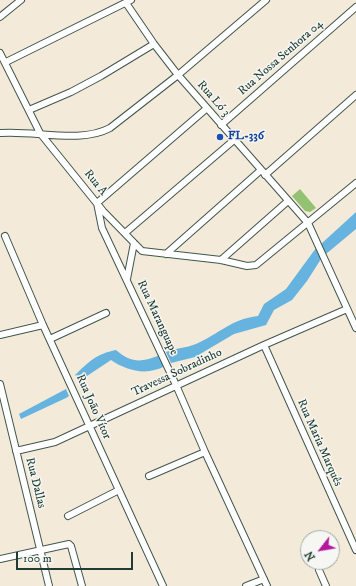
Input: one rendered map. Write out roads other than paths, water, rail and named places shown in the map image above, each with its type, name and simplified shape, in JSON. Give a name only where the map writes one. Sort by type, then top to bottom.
[{"type":"street","points":[[0,17],[21,0]]},
{"type":"street","points":[[0,133],[40,133],[85,136],[103,132],[178,75],[266,0]]},
{"type":"street","points":[[6,62],[128,1]]},
{"type":"street","name":"Rua Ló 3","points":[[128,1],[154,44],[178,75],[206,109],[308,223],[356,328]]},
{"type":"street","name":"Rua Nossa Senhora 04","points":[[221,125],[356,7]]},
{"type":"street","points":[[29,110],[83,86],[154,44]]},
{"type":"street","name":"Rua A","points":[[0,53],[6,62],[40,133],[97,203],[142,251],[221,260],[247,266],[260,263],[308,223]]},
{"type":"street","points":[[166,254],[356,96]]},
{"type":"street","points":[[97,203],[206,109]]},
{"type":"street","points":[[125,234],[234,140]]},
{"type":"street","points":[[308,223],[356,183]]},
{"type":"street","points":[[221,260],[288,201]]},
{"type":"street","name":"Rua Maranguape","points":[[97,203],[102,228],[268,586]]},
{"type":"street","name":"Rua João Vítor","points":[[5,236],[89,426],[163,586]]},
{"type":"street","name":"Rua Maranguape","points":[[127,280],[134,243]]},
{"type":"street","name":"Travessa Sobradinho","points":[[16,451],[55,442],[176,385],[347,309]]},
{"type":"street","points":[[50,338],[106,312]]},
{"type":"street","points":[[0,335],[43,324]]},
{"type":"street","name":"Rua Maria Marquês","points":[[264,345],[356,550]]},
{"type":"street","name":"Rua Dallas","points":[[0,384],[49,586]]},
{"type":"street","points":[[148,476],[205,452]]},
{"type":"street","points":[[68,516],[119,490]]},
{"type":"street","points":[[0,559],[70,545],[82,586]]},
{"type":"street","points":[[319,570],[326,586]]},
{"type":"street","points":[[246,586],[264,578]]},
{"type":"water","points":[[356,212],[356,229],[326,254],[321,244]]},
{"type":"water","points":[[316,248],[321,259],[307,281],[292,300],[274,310],[266,325],[234,334],[195,357],[171,363],[166,352],[196,344],[240,320],[258,316],[264,304],[286,289]]},
{"type":"water","points":[[116,350],[127,357],[136,360],[147,359],[160,355],[165,366],[151,371],[137,371],[124,367],[111,360],[78,382],[75,375],[89,362],[98,356]]},
{"type":"water","points":[[66,389],[69,396],[66,398],[21,419],[19,414]]},
{"type":"place","name":"FL-336","points":[[220,137]]}]
